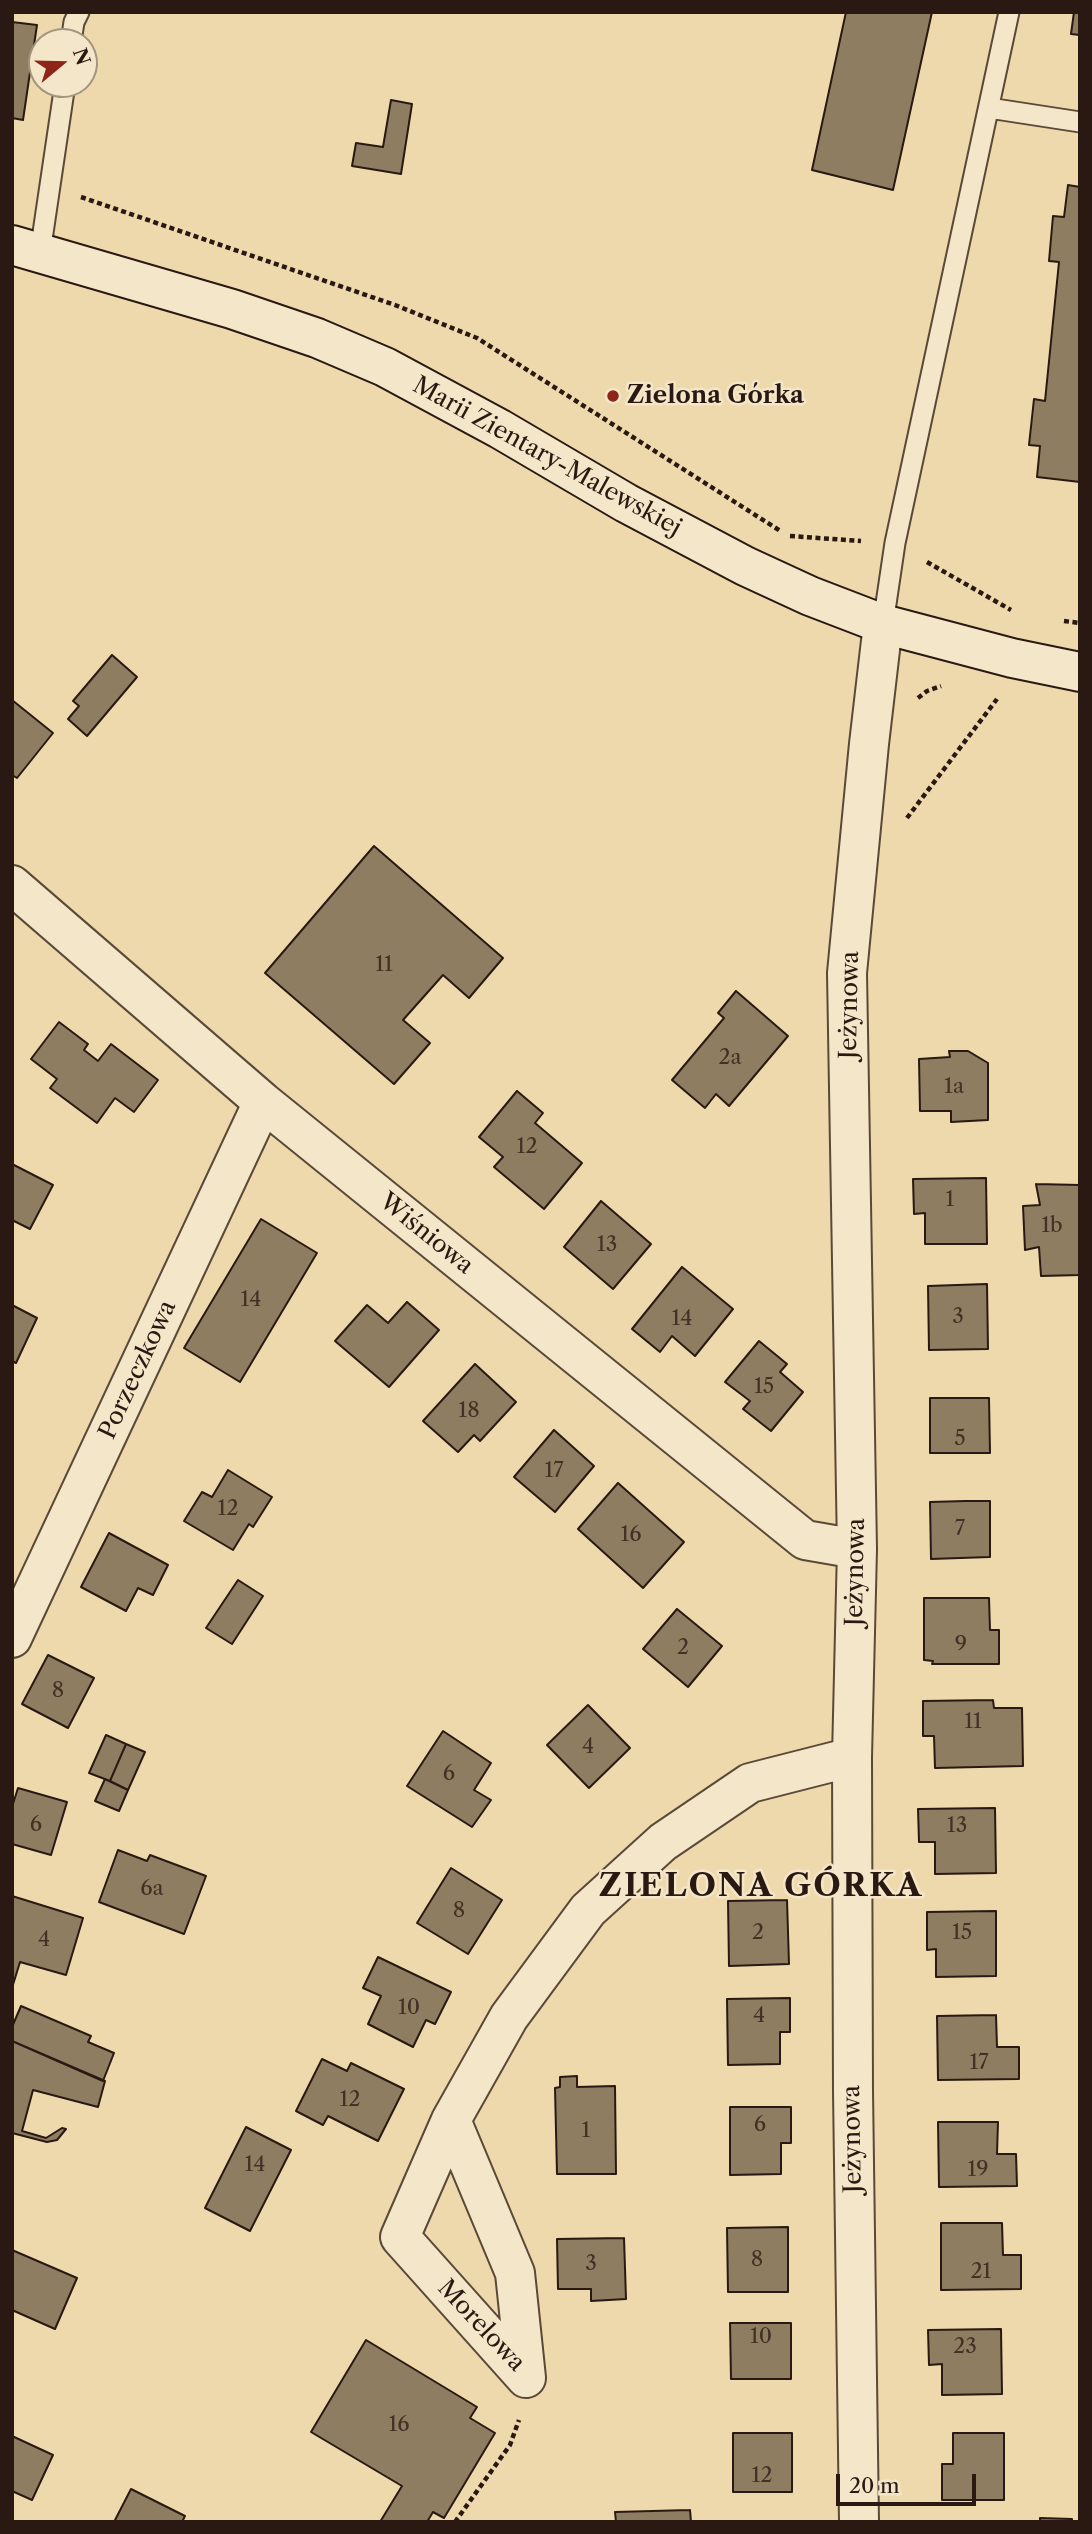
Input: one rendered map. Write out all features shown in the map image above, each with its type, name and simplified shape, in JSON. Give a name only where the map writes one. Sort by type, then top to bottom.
[{"type":"street","name":"Marii Zientary-Malewskiej","points":[[26,249],[232,309],[317,338],[385,367],[490,423],[626,503],[733,560],[810,596],[883,624],[1012,658],[1080,672]]},
{"type":"street","name":"Jeżynowa","points":[[859,2522],[852,2091],[852,1757],[858,1549],[847,973],[883,624]]},
{"type":"street","name":"Wiśniowa","points":[[12,885],[263,1102],[805,1541],[858,1549]]},
{"type":"street","name":"Porzeczkowa","points":[[12,1637],[263,1102]]},
{"type":"street","name":"Morelowa","points":[[451,2120],[515,2273],[526,2378],[400,2237],[451,2120],[509,2017],[588,1910],[663,1842],[750,1783],[852,1757]]},
{"type":"lane","points":[[883,624],[895,543],[1009,12]]},
{"type":"lane","points":[[26,249],[62,98]]},
{"type":"lane","points":[[989,108],[1080,122]]},
{"type":"path","points":[[455,2522],[510,2445]]},
{"type":"building","points":[[846,12],[932,12],[893,190],[812,170]]},
{"type":"building","points":[[1074,12],[1080,12],[1080,35],[1071,34]]},
{"type":"building","points":[[12,22],[37,25],[37,28],[28,28],[28,86],[23,120],[12,118]]},
{"type":"building","points":[[391,100],[412,104],[401,174],[352,166],[356,143],[383,147]]},
{"type":"building","points":[[1068,185],[1080,187],[1080,482],[1037,477],[1040,446],[1029,445],[1034,399],[1045,401],[1059,262],[1049,261],[1053,216],[1064,217]]},
{"type":"building","points":[[112,655],[137,677],[87,736],[68,719],[79,706],[73,701]]},
{"type":"building","points":[[12,700],[53,733],[17,778],[12,775]]},
{"type":"building","points":[[374,846],[503,958],[469,998],[443,975],[403,1020],[430,1043],[394,1084],[265,973]]},
{"type":"building","points":[[736,991],[788,1036],[729,1106],[716,1094],[705,1108],[672,1080],[724,1018],[718,1013]]},
{"type":"building","points":[[59,1022],[88,1044],[84,1050],[98,1061],[111,1044],[158,1080],[134,1112],[115,1098],[97,1123],[50,1088],[57,1079],[31,1059]]},
{"type":"building","points":[[949,1051],[968,1051],[988,1063],[988,1120],[951,1122],[951,1111],[920,1111],[919,1059],[950,1057]]},
{"type":"building","points":[[517,1091],[543,1113],[535,1123],[582,1163],[544,1209],[494,1167],[503,1157],[479,1137]]},
{"type":"building","points":[[12,1164],[53,1185],[30,1229],[12,1220]]},
{"type":"building","points":[[986,1178],[987,1244],[925,1244],[925,1213],[914,1214],[913,1179]]},
{"type":"building","points":[[1036,1184],[1080,1185],[1080,1275],[1041,1276],[1039,1247],[1025,1250],[1023,1206],[1040,1205]]},
{"type":"building","points":[[601,1201],[651,1244],[613,1289],[564,1247]]},
{"type":"building","points":[[261,1219],[317,1253],[240,1382],[184,1348]]},
{"type":"building","points":[[682,1267],[733,1309],[695,1356],[672,1336],[660,1352],[632,1329]]},
{"type":"building","points":[[987,1284],[988,1349],[929,1350],[928,1286]]},
{"type":"building","points":[[407,1302],[439,1330],[389,1387],[335,1341],[367,1305],[388,1323]]},
{"type":"building","points":[[12,1305],[37,1318],[16,1363],[12,1361]]},
{"type":"building","points":[[759,1341],[787,1364],[780,1372],[803,1392],[771,1431],[743,1409],[750,1401],[725,1382]]},
{"type":"building","points":[[475,1364],[516,1402],[480,1441],[474,1435],[458,1452],[423,1421]]},
{"type":"building","points":[[930,1398],[989,1398],[990,1453],[930,1453]]},
{"type":"building","points":[[554,1430],[594,1466],[555,1512],[514,1477]]},
{"type":"building","points":[[228,1470],[272,1497],[253,1527],[249,1524],[233,1550],[184,1521],[202,1492],[212,1497]]},
{"type":"building","points":[[618,1483],[684,1542],[643,1588],[578,1529]]},
{"type":"building","points":[[990,1501],[990,1557],[931,1559],[930,1502]]},
{"type":"building","points":[[109,1533],[168,1565],[153,1595],[138,1588],[126,1611],[81,1587]]},
{"type":"building","points":[[238,1580],[263,1596],[232,1644],[206,1628]]},
{"type":"building","points":[[924,1598],[989,1598],[990,1630],[999,1630],[999,1664],[932,1664],[933,1661],[924,1660]]},
{"type":"building","points":[[677,1609],[722,1646],[688,1687],[643,1649]]},
{"type":"building","points":[[48,1655],[94,1678],[68,1728],[22,1704]]},
{"type":"building","points":[[993,1700],[994,1708],[1022,1708],[1023,1766],[935,1768],[934,1736],[923,1736],[923,1701]]},
{"type":"building","points":[[588,1705],[630,1748],[589,1788],[547,1745]]},
{"type":"building","points":[[443,1731],[491,1763],[474,1790],[491,1800],[472,1827],[407,1786]]},
{"type":"building","points":[[106,1735],[126,1744],[110,1781],[89,1773]]},
{"type":"building","points":[[126,1744],[145,1752],[128,1790],[110,1781]]},
{"type":"building","points":[[105,1779],[128,1790],[119,1811],[95,1801]]},
{"type":"building","points":[[18,1788],[67,1802],[51,1855],[12,1844],[12,1807]]},
{"type":"building","points":[[995,1808],[996,1873],[935,1874],[935,1842],[919,1842],[918,1809]]},
{"type":"building","points":[[118,1850],[147,1861],[150,1855],[206,1876],[184,1934],[99,1902]]},
{"type":"building","points":[[451,1868],[502,1900],[468,1954],[417,1923]]},
{"type":"building","points":[[12,1896],[83,1918],[66,1975],[20,1962],[12,1988]]},
{"type":"building","points":[[787,1900],[789,1964],[729,1966],[728,1901]]},
{"type":"building","points":[[996,1911],[996,1976],[936,1977],[936,1949],[927,1950],[927,1912]]},
{"type":"building","points":[[378,1957],[451,1992],[435,2024],[426,2020],[413,2047],[368,2024],[381,1996],[363,1988]]},
{"type":"building","points":[[790,1998],[790,2032],[780,2032],[780,2064],[728,2065],[727,1999]]},
{"type":"building","points":[[21,2006],[91,2036],[88,2042],[114,2053],[103,2081],[12,2041],[12,2027]]},
{"type":"building","points":[[996,2015],[997,2047],[1019,2047],[1019,2079],[938,2080],[937,2016]]},
{"type":"building","points":[[12,2041],[105,2081],[98,2107],[33,2090],[22,2131],[46,2138],[62,2128],[66,2129],[57,2140],[47,2142],[12,2133]]},
{"type":"building","points":[[322,2059],[347,2071],[351,2063],[404,2089],[378,2141],[328,2116],[323,2125],[296,2111]]},
{"type":"building","points":[[577,2076],[577,2087],[615,2086],[616,2174],[557,2174],[555,2088],[560,2087],[560,2077]]},
{"type":"building","points":[[730,2107],[791,2107],[791,2143],[781,2143],[781,2174],[730,2175]]},
{"type":"building","points":[[938,2122],[998,2122],[997,2154],[1016,2154],[1017,2186],[939,2187]]},
{"type":"building","points":[[246,2127],[291,2150],[250,2231],[205,2208]]},
{"type":"building","points":[[941,2223],[1002,2223],[1003,2255],[1021,2255],[1021,2289],[941,2290]]},
{"type":"building","points":[[788,2227],[788,2292],[728,2292],[727,2228]]},
{"type":"building","points":[[624,2238],[626,2299],[591,2301],[591,2289],[558,2289],[557,2239]]},
{"type":"building","points":[[12,2250],[77,2278],[55,2329],[12,2310]]},
{"type":"building","points":[[730,2323],[791,2323],[791,2379],[731,2379]]},
{"type":"building","points":[[1001,2329],[1002,2394],[942,2395],[942,2364],[929,2365],[928,2330]]},
{"type":"building","points":[[366,2340],[477,2407],[470,2418],[495,2433],[444,2518],[433,2512],[427,2522],[380,2522],[402,2486],[311,2432]]},
{"type":"building","points":[[733,2433],[792,2433],[792,2492],[733,2492]]},
{"type":"building","points":[[953,2433],[1004,2433],[1004,2500],[942,2500],[942,2464],[953,2464]]},
{"type":"building","points":[[12,2436],[53,2455],[32,2500],[12,2491]]},
{"type":"building","points":[[131,2489],[185,2516],[182,2522],[114,2522]]},
{"type":"building","points":[[690,2510],[691,2522],[616,2522],[615,2512]]},
{"type":"building","points":[[1040,2518],[1072,2519],[1072,2522],[1040,2522]]},
{"type":"place","name":"Zielona Górka","points":[[613,396]]},
{"type":"district","name":"ZIELONA GÓRKA","points":[[761,1887]]}]
